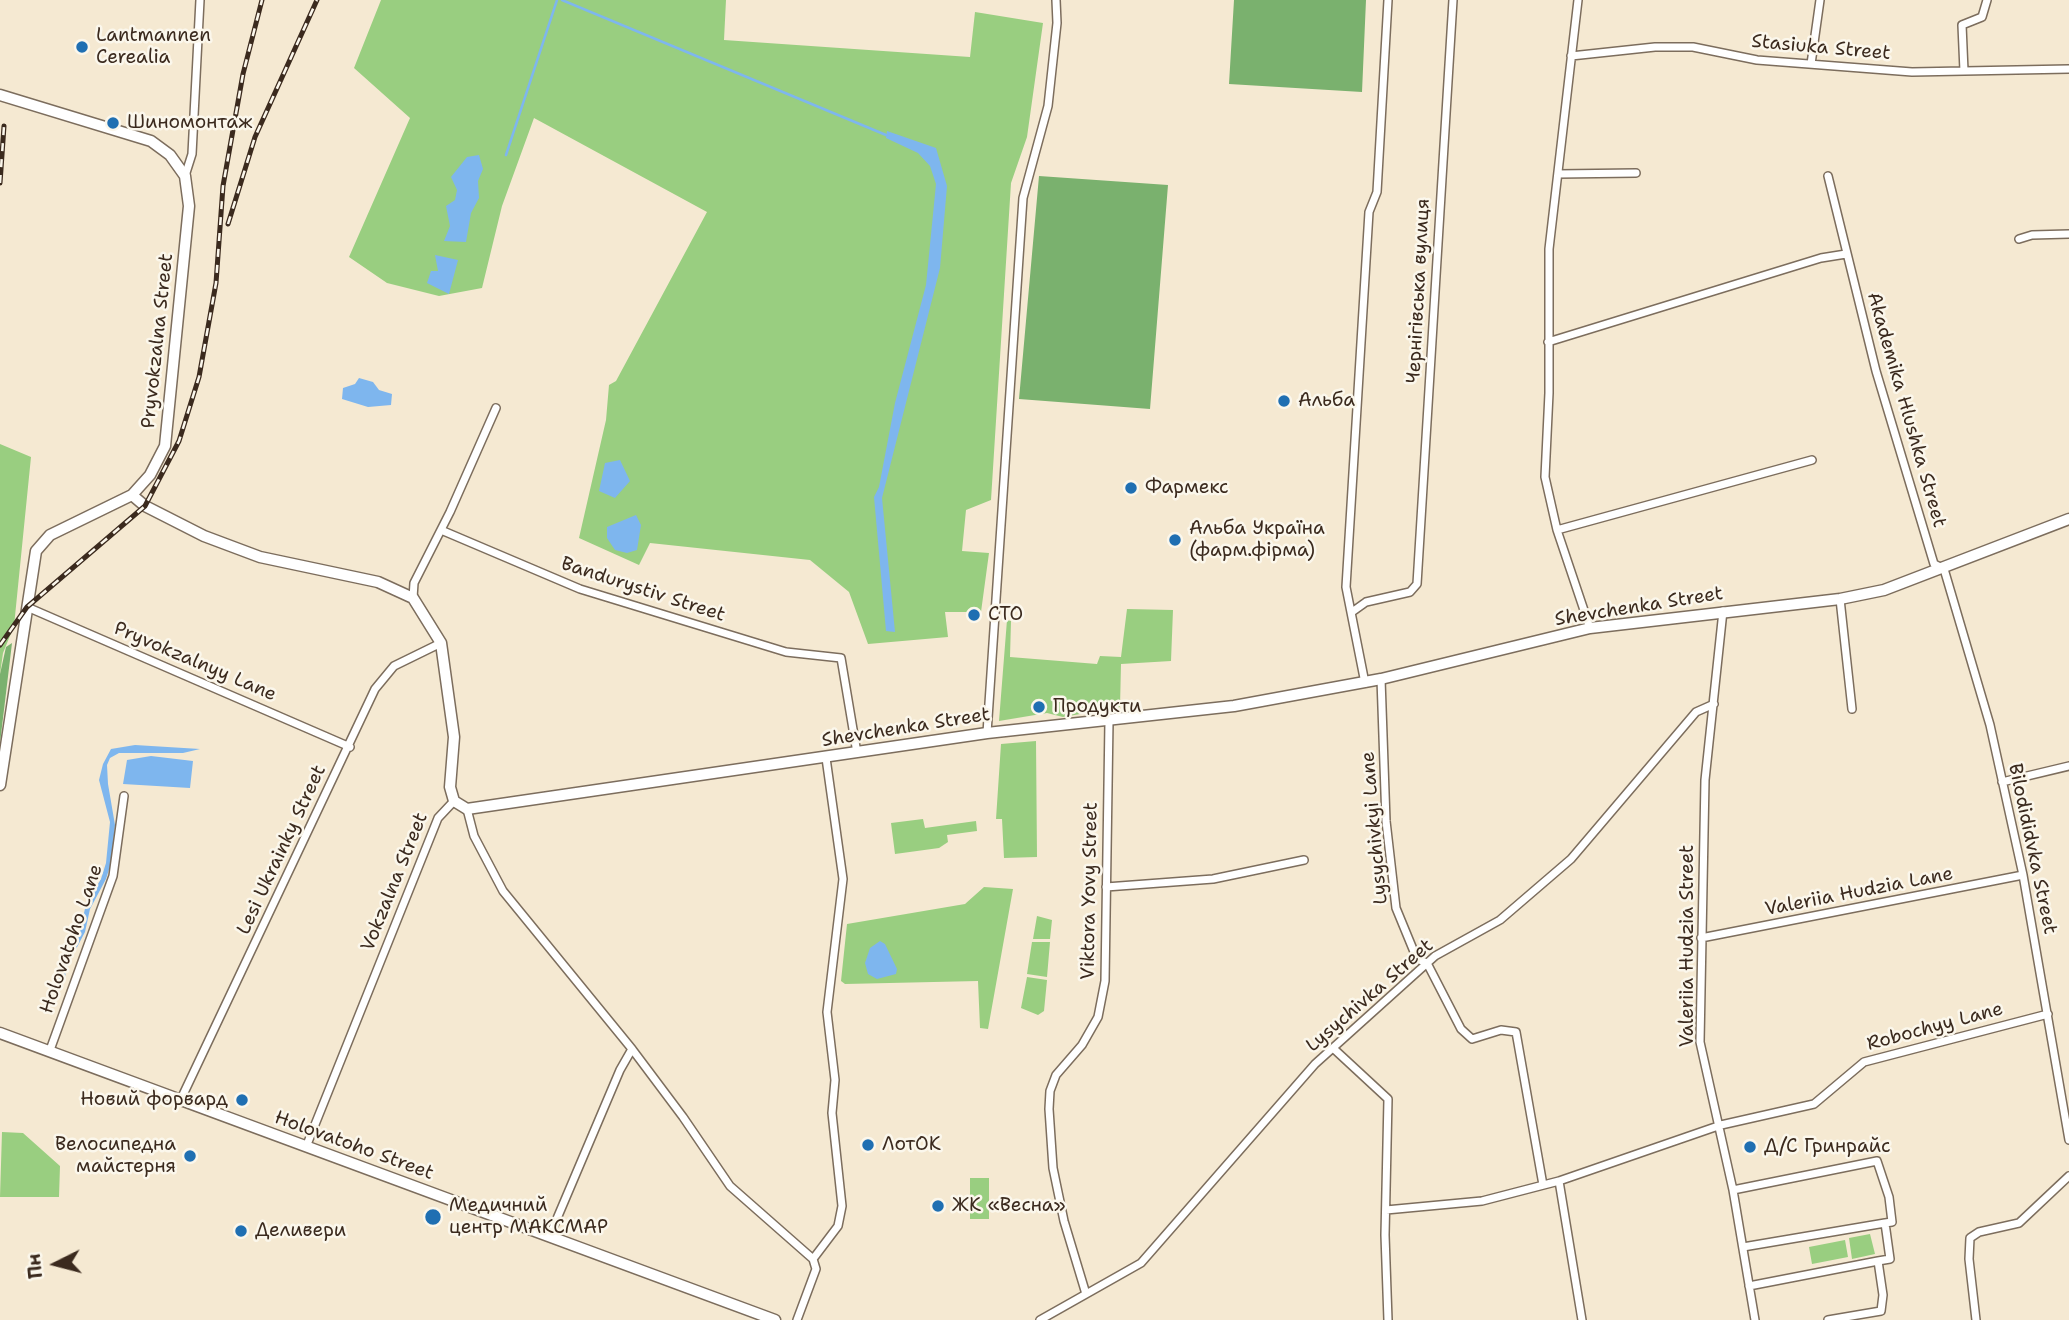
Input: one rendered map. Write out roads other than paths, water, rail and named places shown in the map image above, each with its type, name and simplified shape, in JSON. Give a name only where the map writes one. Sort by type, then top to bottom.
[{"type":"main road","points":[[0,95],[151,141],[170,155],[185,176]]},
{"type":"main road","name":"Pryvokzalna Street","points":[[0,785],[36,551],[50,535],[132,495],[150,475],[165,446],[190,205],[185,176]]},
{"type":"main road","points":[[132,495],[145,506],[204,536],[260,557],[378,582],[413,598]]},
{"type":"main road","name":"Shevchenka Street","points":[[467,809],[987,733],[1234,706],[1381,679],[1590,628],[1840,599],[1884,590],[2069,519]]},
{"type":"main road","name":"Vokzalna Street","points":[[413,598],[441,643],[454,737],[450,787],[454,801]]},
{"type":"main road","points":[[454,801],[467,809]]},
{"type":"main road","name":"Holovatoho Street","points":[[0,1033],[550,1234],[775,1320]]},
{"type":"street","name":"Pryvokzalna Street","points":[[185,176],[192,153],[200,0]]},
{"type":"street","points":[[987,733],[1023,198],[1048,106],[1056,0]]},
{"type":"street","points":[[1365,682],[1346,587],[1369,212],[1377,192],[1388,0]]},
{"type":"street","name":"Чернігівська вулиця","points":[[1352,612],[1366,602],[1410,592],[1417,584],[1453,0]]},
{"type":"street","points":[[1578,0],[1549,249],[1545,477],[1557,530],[1590,628]]},
{"type":"street","points":[[1811,64],[1820,0]]},
{"type":"street","points":[[1964,71],[1962,25],[1982,17],[1987,0]]},
{"type":"street","name":"Stasiuka Street","points":[[1571,56],[1655,47],[1693,47],[1757,60],[1912,72],[2069,69]]},
{"type":"street","points":[[1558,174],[1636,173]]},
{"type":"street","name":"Akademika Hlushka Street","points":[[1828,176],[1876,371],[1934,564],[1944,569]]},
{"type":"street","points":[[2019,239],[2069,234]]},
{"type":"street","points":[[1548,342],[1808,262],[1846,254]]},
{"type":"street","points":[[413,598],[414,583],[496,408]]},
{"type":"street","points":[[1557,530],[1812,460]]},
{"type":"street","name":"Bandurystiv Street","points":[[441,530],[580,589],[786,652],[841,658],[857,753]]},
{"type":"street","name":"Bilodididvka Street","points":[[1944,569],[1990,725],[2023,875],[2048,1014],[2054,1069],[2069,1140]]},
{"type":"street","points":[[1840,599],[1852,709]]},
{"type":"street","name":"Pryvokzalnyy Lane","points":[[27,607],[349,747]]},
{"type":"street","name":"Valeriia Hudzia Street","points":[[1723,611],[1705,780],[1700,1042],[1721,1125],[1755,1320]]},
{"type":"street","name":"Lesi Ukrainky Street","points":[[181,1099],[375,689],[394,666],[441,643]]},
{"type":"street","name":"Lysychivkyi Lane","points":[[1381,679],[1386,821],[1396,908],[1417,959],[1427,963],[1461,1029],[1472,1039],[1501,1030],[1516,1032],[1543,1185]]},
{"type":"street","name":"Lysychivka Street","points":[[1040,1320],[1141,1263],[1315,1064],[1427,963],[1500,920],[1571,859],[1696,712],[1714,704]]},
{"type":"street","name":"Viktora Yovy Street","points":[[1086,1294],[1064,1221],[1054,1168],[1049,1109],[1050,1091],[1056,1075],[1082,1045],[1098,1017],[1105,981],[1109,721]]},
{"type":"street","points":[[813,1259],[838,1226],[842,1206],[832,1113],[835,1080],[827,1012],[843,879],[826,758]]},
{"type":"street","points":[[2002,782],[2069,766]]},
{"type":"street","name":"Holovatoho Lane","points":[[50,1050],[113,876],[124,796]]},
{"type":"street","name":"Vokzalna Street","points":[[306,1147],[438,818],[454,801]]},
{"type":"street","points":[[467,809],[474,836],[503,891],[632,1049],[683,1116],[730,1186],[813,1259],[816,1269],[797,1320]]},
{"type":"street","points":[[1106,887],[1213,879],[1304,860]]},
{"type":"street","name":"Valeriia Hudzia Lane","points":[[1702,938],[2023,875]]},
{"type":"street","name":"Robochyy Lane","points":[[1386,1210],[1482,1201],[1559,1181],[1721,1125],[1814,1104],[1864,1062],[2048,1014]]},
{"type":"street","points":[[550,1234],[620,1070],[632,1049]]},
{"type":"street","points":[[1334,1049],[1388,1099],[1388,1320]]},
{"type":"street","points":[[1733,1190],[1877,1161],[1889,1197],[1892,1223],[1743,1247]]},
{"type":"street","points":[[1976,1320],[1969,1259],[1970,1238],[1979,1231],[2019,1223],[2069,1176]]},
{"type":"street","points":[[1559,1181],[1582,1320]]},
{"type":"street","points":[[1749,1286],[1890,1259],[1885,1223]]},
{"type":"street","points":[[1828,1320],[1881,1311],[1883,1295],[1878,1261]]},
{"type":"water","points":[[887,131],[936,148],[947,186],[940,268],[882,498],[895,632],[886,631],[874,497],[879,487],[895,403],[926,285],[936,184],[930,166],[918,153],[886,138]]},
{"type":"water","points":[[479,155],[483,169],[478,181],[479,198],[471,213],[466,242],[444,241],[450,226],[446,206],[455,200],[457,190],[451,177],[467,157]]},
{"type":"water","points":[[435,255],[458,260],[449,294],[427,283],[431,271],[438,271]]},
{"type":"water","points":[[359,378],[373,382],[379,390],[392,394],[391,405],[368,407],[342,399],[343,388],[355,384]]},
{"type":"water","points":[[620,460],[630,481],[615,498],[599,491],[605,463]]},
{"type":"water","points":[[636,515],[641,525],[637,550],[627,553],[615,550],[607,538],[607,527]]},
{"type":"water","points":[[135,745],[200,749],[183,753],[119,753],[110,758],[107,765],[108,784],[115,825],[111,863],[90,909],[85,932],[66,968],[65,979],[60,982],[58,977],[80,931],[86,904],[101,879],[106,863],[110,822],[99,780],[103,764],[111,749]]},
{"type":"water","points":[[151,756],[193,761],[190,788],[123,784],[127,760]]},
{"type":"water","points":[[880,941],[885,944],[897,969],[896,974],[877,979],[868,974],[865,963],[870,948]]},
{"type":"waterway","points":[[506,155],[557,0]]},
{"type":"waterway","points":[[562,0],[886,135]]},
{"type":"railway","points":[[0,645],[27,607],[145,506],[179,441],[199,377],[216,283],[223,186],[243,74],[262,0]]},
{"type":"railway","points":[[228,224],[255,137],[317,0]]},
{"type":"railway","points":[[0,183],[4,126]]},
{"type":"place","name":"Lantmannen Cerealia","points":[[82,47]]},
{"type":"place","name":"Шиномонтаж","points":[[113,123]]},
{"type":"place","name":"Альба","points":[[1284,401]]},
{"type":"place","name":"Фармекс","points":[[1131,488]]},
{"type":"place","name":"Альба Україна (фарм.фірма)","points":[[1175,540]]},
{"type":"place","name":"СТО","points":[[974,615]]},
{"type":"place","name":"Продукти","points":[[1039,707]]},
{"type":"place","name":"Новий форвард","points":[[242,1100]]},
{"type":"place","name":"ЛотОК","points":[[868,1145]]},
{"type":"place","name":"Д/С Гринрайс","points":[[1750,1147]]},
{"type":"place","name":"Велосипедна майстерня","points":[[190,1156]]},
{"type":"place","name":"ЖК «Весна»","points":[[938,1206]]},
{"type":"place","name":"Медичний центр МАКСМАР","points":[[433,1217]]},
{"type":"place","name":"Деливери","points":[[241,1231]]}]
